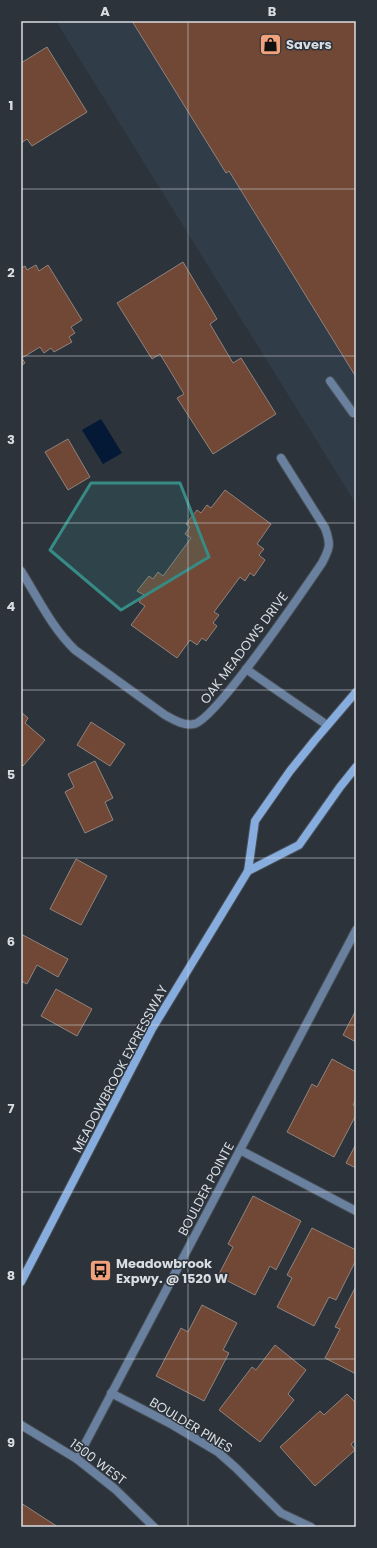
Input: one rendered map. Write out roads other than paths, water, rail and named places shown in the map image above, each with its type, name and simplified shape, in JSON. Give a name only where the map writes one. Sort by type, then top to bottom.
[{"type":"main road","name":"MEADOWBROOK EXPRESSWAY","points":[[21,1282],[152,1029],[248,872],[255,821],[290,771],[356,692]]},
{"type":"main road","points":[[248,872],[299,845],[356,767]]},
{"type":"street","points":[[330,381],[355,414]]},
{"type":"street","name":"OAK MEADOWS DRIVE","points":[[21,571],[65,640],[100,669],[165,715],[180,723],[195,724],[208,716],[246,669],[322,563],[329,550],[329,539],[325,528],[281,458]]},
{"type":"street","points":[[246,669],[327,725]]},
{"type":"street","name":"BOULDER POINTE","points":[[77,1459],[356,930]]},
{"type":"street","points":[[240,1150],[356,1210]]},
{"type":"street","name":"BOULDER PINES","points":[[112,1393],[171,1424],[218,1452],[281,1513],[311,1527]]},
{"type":"street","name":"1500 WEST","points":[[21,1425],[77,1459],[115,1489],[154,1527]]},
{"type":"water","points":[[101,419],[122,453],[103,464],[82,430]]},
{"type":"place","name":"Savers","points":[[270,44]]},
{"type":"place","name":"Meadowbrook Expwy. @ 1520 W","points":[[100,1270]]}]
